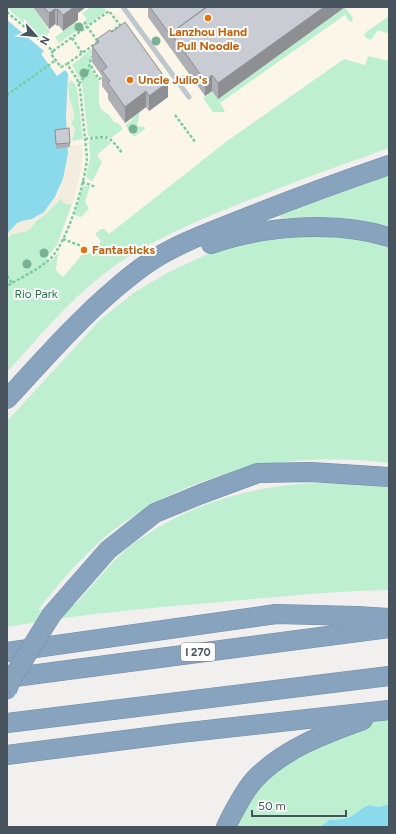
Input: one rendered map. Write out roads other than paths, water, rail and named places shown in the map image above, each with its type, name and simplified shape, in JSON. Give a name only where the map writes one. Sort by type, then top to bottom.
[{"type":"highway","points":[[7,399],[76,324],[100,301],[148,263],[172,249],[226,226],[309,193],[389,165]]},
{"type":"highway","points":[[125,280],[205,246],[228,238],[268,230],[320,227],[352,230],[389,237]]},
{"type":"highway","points":[[7,690],[11,680],[52,614],[108,550],[155,513],[258,473],[311,472],[389,477]]},
{"type":"highway","name":"I 270","points":[[7,652],[276,614],[389,618]]},
{"type":"highway","name":"I 270","points":[[7,678],[389,628]]},
{"type":"highway","points":[[7,723],[389,676]]},
{"type":"highway","points":[[7,755],[180,733],[389,710]]},
{"type":"highway","points":[[226,827],[232,814],[254,780],[280,758],[316,737],[389,710]]},
{"type":"lane","points":[[131,7],[125,9],[189,97]]},
{"type":"water","points":[[7,20],[44,51],[41,54],[57,76],[65,70],[68,73],[66,117],[68,154],[63,179],[55,197],[44,212],[32,219],[17,223],[7,234]]},
{"type":"water","points":[[389,804],[389,827],[320,827],[329,820],[343,819],[352,816],[369,805],[379,807]]},
{"type":"place","name":"Lanzhou Hand Pull Noodle","points":[[208,18]]},
{"type":"place","name":"Uncle Julio's","points":[[130,80]]},
{"type":"place","name":"Fantasticks","points":[[84,250]]},
{"type":"park label","name":"Rio Park","points":[[36,294]]}]
